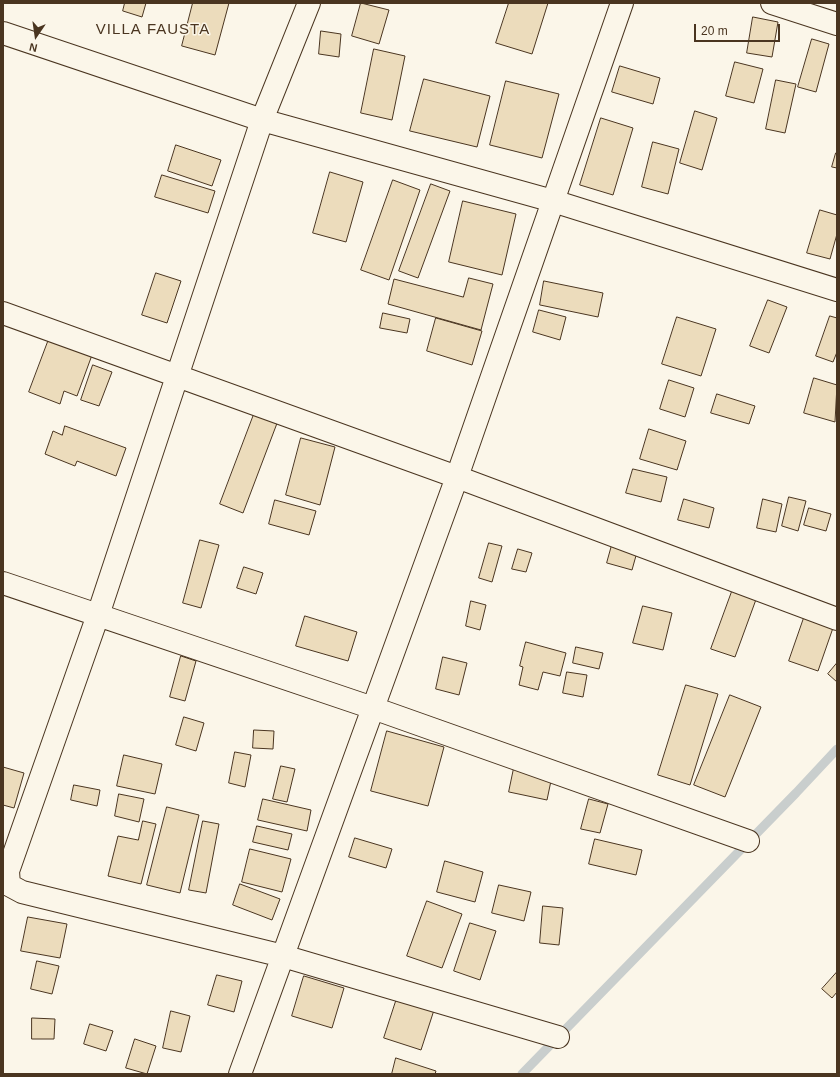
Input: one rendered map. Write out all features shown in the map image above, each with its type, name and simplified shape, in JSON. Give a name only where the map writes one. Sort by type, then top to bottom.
[{"type":"street","points":[[309,3],[262,120],[98,615],[8,871],[10,885],[22,892],[283,956],[558,1037]]},
{"type":"street","points":[[240,1074],[457,477],[622,3]]},
{"type":"street","points":[[772,3],[837,24]]},
{"type":"street","points":[[3,33],[262,120],[553,201],[837,290]]},
{"type":"street","points":[[3,313],[457,477],[837,619]]},
{"type":"street","points":[[3,583],[373,708],[748,841]]},
{"type":"building","points":[[125,3],[146,3],[142,17],[123,11]]},
{"type":"building","points":[[193,3],[229,3],[215,55],[182,46]]},
{"type":"building","points":[[361,3],[389,10],[379,44],[352,36]]},
{"type":"building","points":[[509,3],[548,3],[532,54],[496,43]]},
{"type":"building","points":[[753,17],[778,22],[772,57],[747,53]]},
{"type":"building","points":[[321,31],[341,34],[339,57],[319,54]]},
{"type":"building","points":[[812,39],[829,44],[816,92],[798,87]]},
{"type":"building","points":[[374,49],[405,56],[392,120],[361,113]]},
{"type":"building","points":[[735,62],[763,69],[754,103],[726,96]]},
{"type":"building","points":[[620,66],[660,78],[653,104],[612,92]]},
{"type":"building","points":[[424,79],[490,96],[477,147],[410,131]]},
{"type":"building","points":[[776,80],[796,84],[785,133],[766,129]]},
{"type":"building","points":[[506,81],[559,94],[542,158],[490,145]]},
{"type":"building","points":[[695,111],[717,118],[702,170],[680,163]]},
{"type":"building","points":[[601,118],[633,128],[613,195],[580,185]]},
{"type":"building","points":[[653,142],[679,149],[668,194],[642,187]]},
{"type":"building","points":[[176,145],[221,160],[212,186],[168,171]]},
{"type":"building","points":[[837,153],[837,168],[832,167]]},
{"type":"building","points":[[330,172],[363,182],[346,242],[313,233]]},
{"type":"building","points":[[162,175],[215,191],[208,213],[155,197]]},
{"type":"building","points":[[393,180],[420,190],[389,280],[361,270]]},
{"type":"building","points":[[431,184],[450,191],[418,278],[399,271]]},
{"type":"building","points":[[463,201],[516,214],[502,275],[449,262]]},
{"type":"building","points":[[820,210],[837,215],[837,234],[830,259],[807,253]]},
{"type":"building","points":[[156,273],[181,281],[167,323],[142,315]]},
{"type":"building","points":[[469,278],[493,284],[481,330],[388,304],[394,279],[463,297]]},
{"type":"building","points":[[544,281],[603,293],[598,317],[540,305]]},
{"type":"building","points":[[768,300],[787,307],[769,353],[750,346]]},
{"type":"building","points":[[539,310],[566,317],[560,340],[533,332]]},
{"type":"building","points":[[383,313],[410,319],[407,333],[380,328]]},
{"type":"building","points":[[830,316],[837,318],[837,352],[833,362],[816,356]]},
{"type":"building","points":[[677,317],[716,329],[701,376],[662,364]]},
{"type":"building","points":[[436,318],[482,331],[472,365],[427,351]]},
{"type":"building","points":[[49,339],[92,355],[77,396],[64,391],[60,404],[29,392]]},
{"type":"building","points":[[93,365],[112,372],[99,406],[81,400]]},
{"type":"building","points":[[814,378],[837,385],[835,422],[804,413]]},
{"type":"building","points":[[669,380],[694,388],[685,417],[660,409]]},
{"type":"building","points":[[717,394],[755,406],[749,424],[711,413]]},
{"type":"building","points":[[256,409],[279,418],[243,513],[220,504]]},
{"type":"building","points":[[65,426],[126,448],[116,476],[77,461],[75,466],[45,454],[53,431],[62,435]]},
{"type":"building","points":[[649,429],[686,441],[677,470],[640,459]]},
{"type":"building","points":[[301,438],[335,447],[320,505],[286,495]]},
{"type":"building","points":[[633,469],[667,477],[661,502],[626,493]]},
{"type":"building","points":[[789,497],[806,501],[798,531],[782,526]]},
{"type":"building","points":[[684,499],[714,508],[709,528],[678,520]]},
{"type":"building","points":[[763,499],[782,504],[776,532],[757,528]]},
{"type":"building","points":[[275,500],[316,511],[309,535],[269,524]]},
{"type":"building","points":[[809,508],[831,514],[826,531],[804,525]]},
{"type":"building","points":[[200,540],[219,545],[201,608],[183,603]]},
{"type":"building","points":[[489,543],[502,546],[492,582],[479,578]]},
{"type":"building","points":[[612,545],[637,552],[632,570],[607,563]]},
{"type":"building","points":[[518,549],[532,553],[526,572],[512,569]]},
{"type":"building","points":[[244,567],[263,573],[256,594],[237,588]]},
{"type":"building","points":[[734,586],[758,594],[735,657],[711,649]]},
{"type":"building","points":[[471,601],[486,605],[480,630],[466,626]]},
{"type":"building","points":[[643,606],[672,613],[663,650],[633,643]]},
{"type":"building","points":[[805,615],[834,625],[818,671],[789,661]]},
{"type":"building","points":[[305,616],[357,632],[348,661],[296,646]]},
{"type":"building","points":[[526,642],[566,653],[560,676],[543,672],[538,690],[519,685],[523,667],[520,666]]},
{"type":"building","points":[[576,647],[603,653],[599,669],[573,663]]},
{"type":"building","points":[[181,656],[196,661],[185,701],[170,697]]},
{"type":"building","points":[[443,657],[467,663],[459,695],[436,689]]},
{"type":"building","points":[[837,663],[837,682],[828,674]]},
{"type":"building","points":[[567,672],[587,675],[583,697],[563,693]]},
{"type":"building","points":[[686,685],[718,694],[690,785],[658,775]]},
{"type":"building","points":[[730,695],[761,707],[725,797],[694,785]]},
{"type":"building","points":[[184,717],[204,723],[196,751],[176,745]]},
{"type":"building","points":[[254,730],[274,731],[273,749],[253,748]]},
{"type":"building","points":[[387,731],[444,747],[428,806],[371,791]]},
{"type":"building","points":[[235,752],[251,755],[245,787],[229,783]]},
{"type":"building","points":[[124,755],[162,764],[155,794],[117,786]]},
{"type":"building","points":[[281,766],[295,769],[287,802],[273,799]]},
{"type":"building","points":[[3,767],[24,773],[14,808],[3,805]]},
{"type":"building","points":[[514,768],[552,776],[547,800],[509,792]]},
{"type":"building","points":[[74,785],[100,790],[97,806],[71,800]]},
{"type":"building","points":[[119,794],[144,799],[139,822],[115,816]]},
{"type":"building","points":[[263,799],[311,810],[307,831],[258,820]]},
{"type":"building","points":[[589,799],[608,804],[600,833],[581,829]]},
{"type":"building","points":[[167,807],[199,815],[180,893],[147,885]]},
{"type":"building","points":[[143,821],[156,824],[141,884],[108,876],[118,836],[138,840]]},
{"type":"building","points":[[203,821],[219,824],[206,893],[189,890]]},
{"type":"building","points":[[257,826],[292,834],[288,850],[253,842]]},
{"type":"building","points":[[355,838],[392,849],[386,868],[349,857]]},
{"type":"building","points":[[595,839],[642,850],[636,875],[589,864]]},
{"type":"building","points":[[250,849],[291,859],[282,892],[242,882]]},
{"type":"building","points":[[445,861],[483,872],[475,902],[437,892]]},
{"type":"building","points":[[240,884],[280,899],[272,920],[233,905]]},
{"type":"building","points":[[499,885],[531,892],[524,921],[492,913]]},
{"type":"building","points":[[427,901],[462,914],[442,968],[407,956]]},
{"type":"building","points":[[543,906],[563,908],[559,945],[540,943]]},
{"type":"building","points":[[28,917],[67,924],[60,958],[21,951]]},
{"type":"building","points":[[470,923],[496,931],[480,980],[454,971]]},
{"type":"building","points":[[37,961],[59,966],[52,994],[31,989]]},
{"type":"building","points":[[837,972],[837,992],[832,998],[822,989]]},
{"type":"building","points":[[217,975],[242,981],[234,1012],[208,1005]]},
{"type":"building","points":[[304,976],[344,988],[332,1028],[292,1016]]},
{"type":"building","points":[[398,995],[435,1007],[421,1050],[384,1038]]},
{"type":"building","points":[[171,1011],[190,1016],[181,1052],[163,1048]]},
{"type":"building","points":[[32,1018],[55,1019],[54,1039],[32,1039]]},
{"type":"building","points":[[90,1024],[113,1031],[106,1051],[84,1044]]},
{"type":"building","points":[[135,1039],[156,1046],[147,1074],[126,1068]]},
{"type":"building","points":[[396,1058],[436,1071],[435,1074],[392,1074]]},
{"type":"waterway","points":[[522,1074],[837,749]]},
{"type":"district","name":"VILLA FAUSTA","points":[[153,30]]}]
